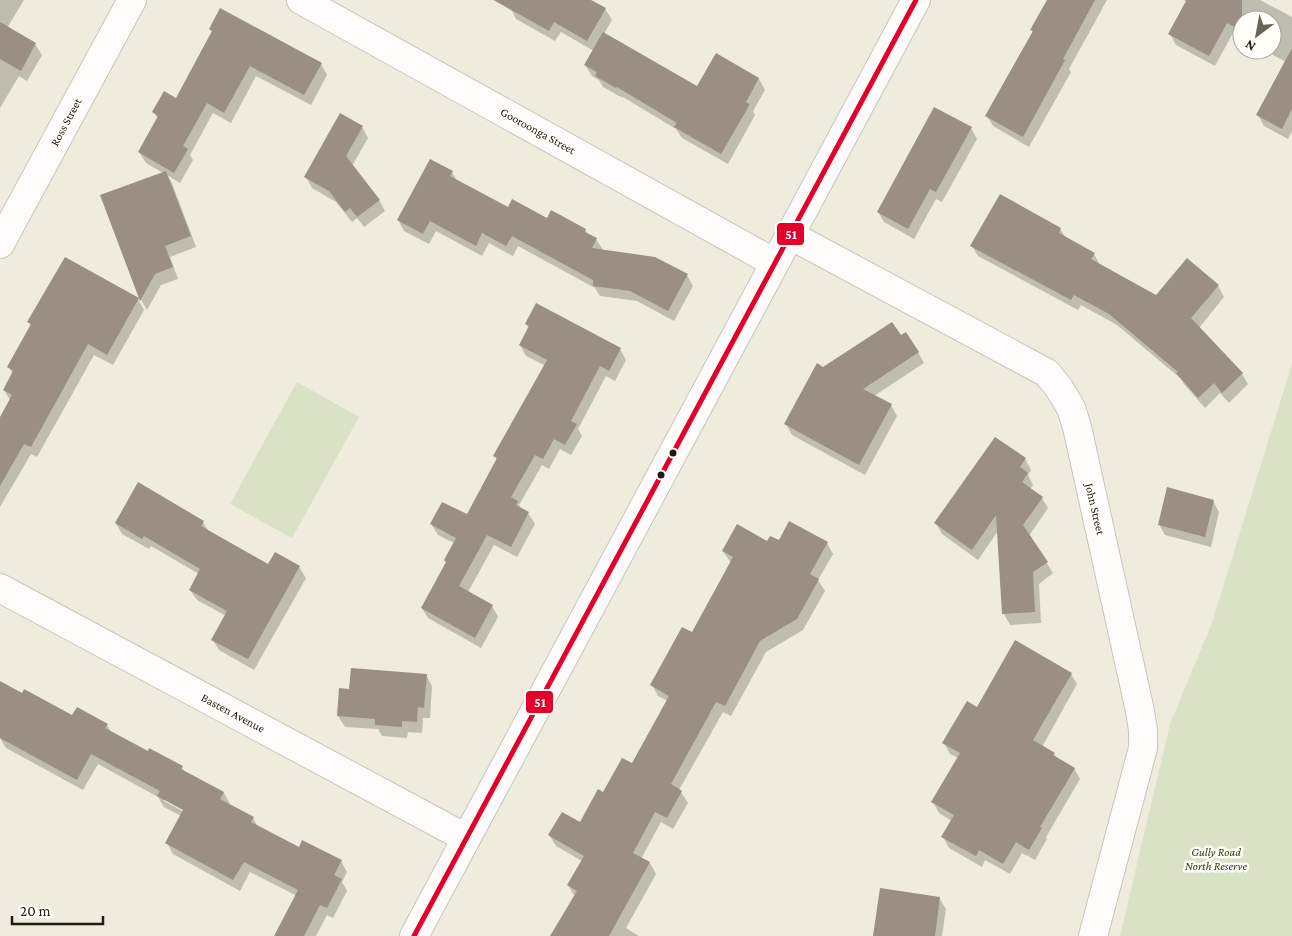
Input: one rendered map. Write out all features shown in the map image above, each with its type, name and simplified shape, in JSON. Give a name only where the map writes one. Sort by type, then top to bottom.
[{"type":"street","name":"Ross Street","points":[[0,244],[132,0]]},
{"type":"street","name":"Gooroonga Street","points":[[301,0],[776,262]]},
{"type":"street","points":[[414,936],[916,0]]},
{"type":"street","name":"John Street","points":[[790,235],[1047,373],[1071,408],[1077,427],[1143,730],[1143,748],[1093,936]]},
{"type":"street","name":"Basten Avenue","points":[[0,588],[466,838]]},
{"type":"green space","name":"Gully Road North Reserve","points":[[1292,364],[1292,936],[1120,936],[1170,724],[1212,623]]},
{"type":"green space","points":[[297,382],[359,417],[292,538],[230,504]]},
{"type":"building","points":[[494,0],[591,0],[606,8],[587,41],[554,22],[549,31]]},
{"type":"building","points":[[1047,0],[1095,0],[1023,137],[985,116],[1033,31],[1030,30]]},
{"type":"building","points":[[1184,0],[1242,0],[1242,10],[1232,10],[1232,26],[1227,23],[1209,56],[1168,34],[1186,1]]},
{"type":"building","points":[[220,8],[322,63],[304,95],[250,66],[224,113],[207,103],[183,146],[188,149],[174,173],[138,152],[158,116],[152,112],[164,91],[176,98],[212,31],[209,29]]},
{"type":"building","points":[[0,22],[36,43],[21,71],[0,59]]},
{"type":"building","points":[[603,32],[697,86],[716,53],[759,78],[746,102],[750,104],[721,154],[674,127],[677,123],[595,76],[597,72],[584,65]]},
{"type":"building","points":[[1292,48],[1292,109],[1282,129],[1256,115]]},
{"type":"building","points":[[934,107],[972,127],[936,192],[930,189],[908,229],[877,212]]},
{"type":"building","points":[[340,113],[363,126],[346,156],[380,200],[357,217],[350,208],[345,212],[329,191],[304,177]]},
{"type":"building","points":[[430,159],[453,171],[450,176],[508,207],[512,199],[547,218],[551,210],[586,229],[585,232],[597,238],[592,248],[655,257],[688,274],[668,311],[630,291],[593,286],[593,280],[512,236],[506,246],[482,233],[476,246],[430,221],[423,234],[397,220]]},
{"type":"building","points":[[166,171],[191,236],[165,246],[173,267],[155,274],[140,301],[100,195]]},
{"type":"building","points":[[1000,194],[1061,228],[1059,233],[1095,253],[1091,259],[1156,295],[1187,258],[1219,285],[1191,318],[1243,373],[1222,393],[1214,383],[1198,398],[1176,373],[1178,372],[1109,314],[1074,295],[1071,300],[970,246]]},
{"type":"building","points":[[65,257],[139,298],[107,355],[88,344],[31,447],[24,444],[0,486],[0,417],[12,395],[3,390],[13,371],[7,367],[31,324],[27,322]]},
{"type":"building","points":[[536,303],[621,348],[609,371],[600,366],[571,421],[577,424],[565,445],[554,439],[543,459],[535,455],[511,497],[518,501],[516,505],[529,512],[511,547],[487,535],[459,586],[493,605],[475,638],[421,608],[446,562],[444,560],[456,538],[430,524],[442,502],[467,514],[497,458],[493,456],[547,360],[519,345],[529,326],[525,324]]},
{"type":"building","points":[[892,322],[901,335],[906,332],[919,352],[863,389],[892,404],[859,465],[784,424],[817,363],[823,367]]},
{"type":"building","points":[[995,437],[1026,458],[1020,467],[1028,473],[1022,482],[1043,497],[1023,525],[1048,562],[1033,572],[1035,612],[1002,614],[996,515],[972,550],[934,523]]},
{"type":"building","points":[[138,482],[204,521],[201,526],[268,564],[275,552],[300,566],[248,659],[211,640],[227,611],[189,590],[200,569],[144,536],[142,539],[115,523]]},
{"type":"building","points":[[1167,487],[1214,500],[1205,537],[1158,525]]},
{"type":"building","points":[[789,521],[828,542],[810,574],[819,579],[797,619],[760,641],[725,706],[716,702],[671,784],[682,791],[667,818],[655,812],[633,853],[650,862],[609,936],[550,936],[577,891],[567,885],[584,856],[548,835],[562,812],[580,822],[598,789],[603,792],[622,758],[632,763],[669,696],[650,685],[682,627],[692,632],[733,557],[722,551],[737,524],[767,541],[770,536],[779,540]]},
{"type":"building","points":[[1015,640],[1072,673],[1033,740],[1075,768],[1040,827],[1042,828],[1029,850],[1016,842],[1003,864],[979,850],[976,856],[941,837],[954,815],[931,802],[960,753],[942,743],[967,701],[977,707]]},
{"type":"building","points":[[351,668],[427,674],[424,708],[418,707],[417,722],[402,721],[402,727],[375,725],[375,719],[337,716],[339,688],[349,689]]},
{"type":"building","points":[[0,681],[22,693],[24,689],[72,715],[77,707],[108,724],[105,728],[148,751],[149,748],[183,766],[181,769],[224,792],[220,799],[254,817],[251,822],[299,847],[302,840],[342,860],[334,875],[342,879],[327,908],[320,905],[304,936],[274,936],[298,890],[244,862],[233,880],[165,843],[183,810],[157,796],[160,791],[91,754],[77,780],[0,738]]},
{"type":"building","points":[[880,888],[940,897],[935,936],[873,936]]},
{"type":"transit line","name":"51","points":[[414,936],[916,0]]}]
